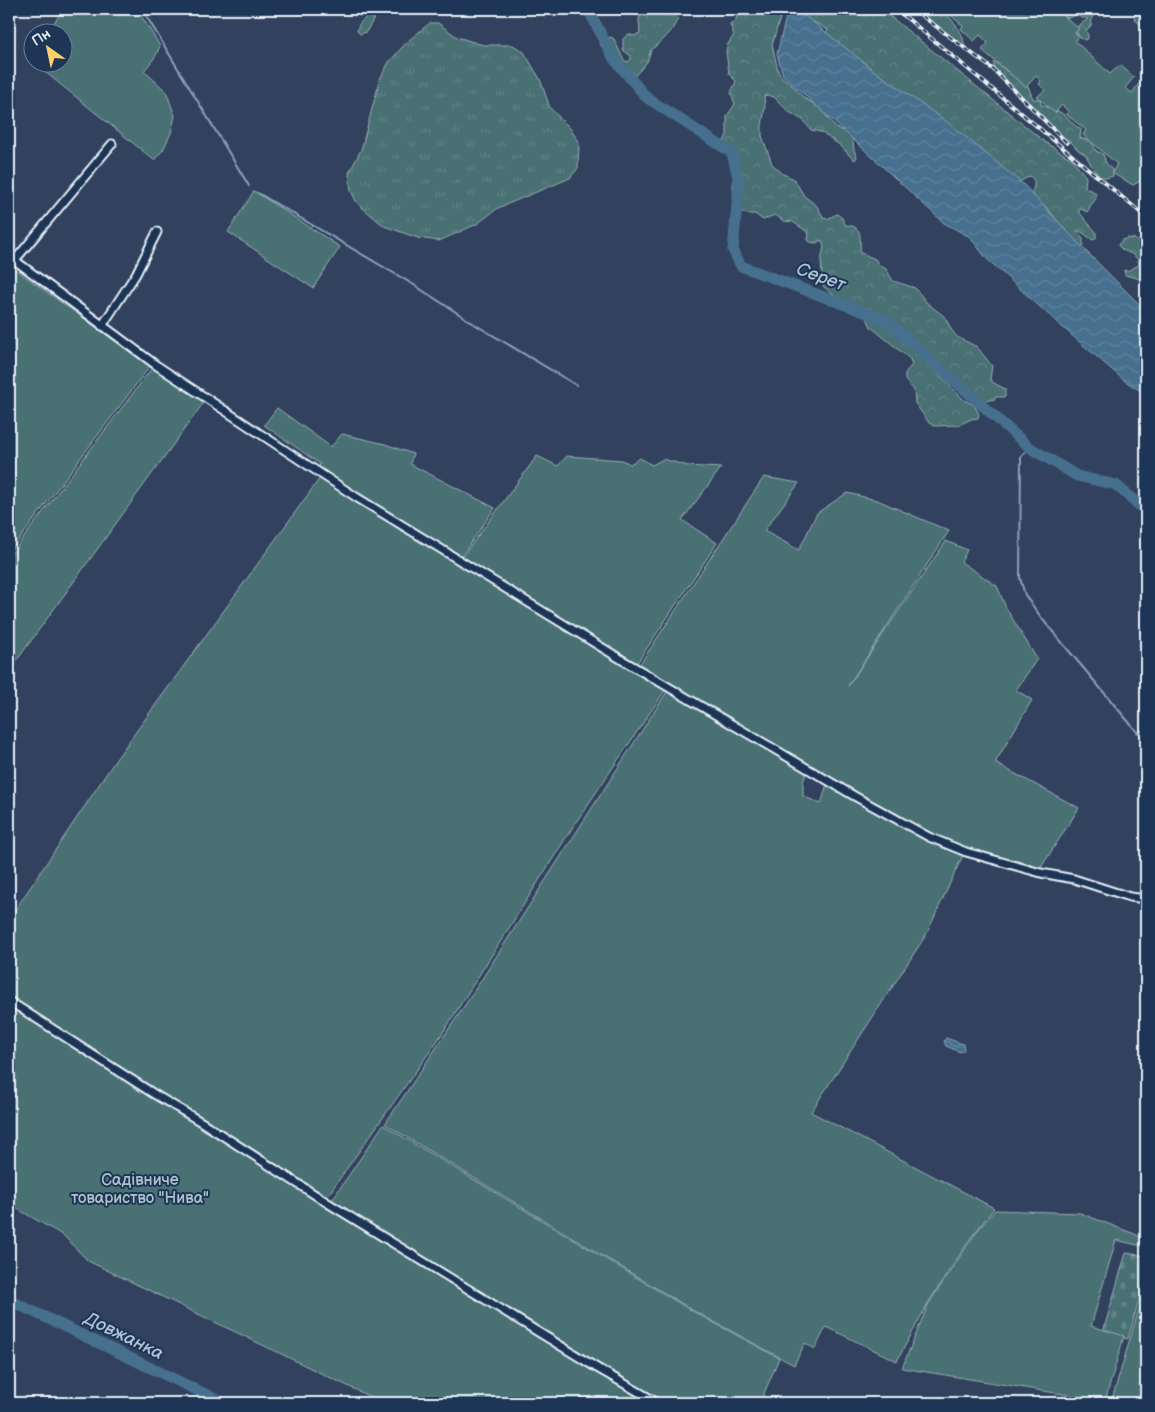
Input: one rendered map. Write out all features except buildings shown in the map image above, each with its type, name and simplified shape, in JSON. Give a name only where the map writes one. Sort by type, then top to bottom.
[{"type":"street","points":[[15,260],[112,144]]},
{"type":"street","points":[[102,326],[136,274],[157,232]]},
{"type":"street","points":[[9,256],[170,374],[356,498],[624,662],[856,797],[929,836],[966,852],[1041,873],[1074,879],[1130,897],[1146,899]]},
{"type":"street","points":[[9,1002],[331,1205],[597,1368],[658,1403]]},
{"type":"green space","points":[[64,9],[137,9],[160,46],[155,57],[144,71],[166,91],[175,116],[171,133],[163,150],[154,160],[45,72],[72,72],[72,22],[54,22]]},
{"type":"green space","points":[[373,9],[379,10],[366,32],[360,34],[357,31],[360,23],[372,14]]},
{"type":"green space","points":[[643,9],[674,9],[678,19],[671,31],[651,50],[647,62],[633,78],[610,59],[600,44],[601,41],[611,37],[614,39],[623,59],[628,62],[631,56],[623,50],[623,39],[628,34],[634,36],[640,33],[639,19]]},
{"type":"green space","points":[[745,9],[786,9],[782,11],[772,45],[778,70],[781,76],[804,98],[819,107],[836,128],[852,136],[857,157],[855,160],[841,146],[821,132],[811,130],[803,120],[789,112],[774,97],[767,95],[764,96],[765,107],[762,136],[772,164],[783,174],[794,179],[804,196],[816,205],[824,218],[827,219],[837,214],[842,218],[845,225],[856,228],[860,235],[861,253],[875,259],[879,265],[886,269],[893,281],[915,288],[927,303],[945,317],[957,337],[977,347],[992,366],[990,379],[1005,389],[1005,397],[995,397],[995,399],[985,401],[979,399],[936,363],[929,360],[926,361],[964,400],[974,405],[979,414],[978,418],[959,425],[935,426],[929,423],[915,403],[914,390],[905,380],[905,373],[912,365],[910,359],[871,327],[867,318],[870,316],[898,333],[901,332],[884,317],[861,308],[852,307],[823,286],[821,261],[824,247],[822,240],[816,243],[810,242],[808,240],[809,233],[793,222],[784,221],[775,215],[763,220],[755,214],[747,214],[735,208],[734,167],[724,141],[727,135],[727,116],[735,104],[731,92],[736,81],[729,74],[726,51],[734,35],[730,25],[736,21],[736,18]]},
{"type":"green space","points":[[794,9],[881,9],[1046,143],[1073,160],[1086,177],[1085,188],[1095,192],[1096,199],[1089,210],[1087,212],[1081,209],[1078,211],[1096,232],[1096,238],[1093,240],[1077,231],[1083,239],[1083,246],[1080,247],[1045,206],[1038,206],[1031,193],[1034,184],[1030,176],[1019,182],[830,39],[826,32],[828,30],[816,23],[806,21]]},
{"type":"green space","points":[[909,9],[941,9],[959,30],[964,45],[960,45],[936,24]]},
{"type":"green space","points":[[944,9],[1060,9],[1063,12],[1062,14],[1079,29],[1075,33],[1079,36],[1075,41],[1110,74],[1120,65],[1134,77],[1125,88],[1132,93],[1144,77],[1146,79],[1146,178],[1133,185],[1112,173],[1117,164],[1083,135],[1086,130],[1067,115],[1068,111],[1062,105],[1055,113],[1037,97],[1045,90],[1039,84],[1041,81],[1036,76],[1026,87],[982,50],[988,43],[980,35],[974,41],[961,29],[963,26]]},
{"type":"green space","points":[[1064,9],[1092,9],[1091,25],[1086,31],[1088,38],[1085,40],[1080,38],[1076,31],[1078,26],[1088,19],[1076,15],[1068,18],[1064,16]]},
{"type":"green space","points":[[1122,9],[1143,9],[1146,12],[1146,26],[1142,27],[1134,18],[1136,14],[1134,11],[1121,12]]},
{"type":"green space","points":[[430,23],[438,23],[457,37],[483,45],[513,45],[524,52],[540,79],[550,108],[570,128],[579,143],[578,168],[570,178],[498,208],[477,224],[439,241],[418,238],[384,226],[357,203],[351,191],[349,173],[361,150],[380,79],[389,62],[408,41]]},
{"type":"green space","points":[[994,62],[1028,86],[1033,99],[1040,99],[1041,105],[1059,112],[1081,129],[1080,138],[1091,141],[1096,151],[1103,154],[1106,163],[1113,171],[1113,176],[1106,178],[1099,176],[1086,155],[1052,129],[1046,119],[997,72]]},
{"type":"green space","points":[[254,191],[340,247],[313,288],[228,232]]},
{"type":"green space","points":[[1128,238],[1135,239],[1146,250],[1146,277],[1140,279],[1125,275],[1124,270],[1127,271],[1139,265],[1136,257],[1118,245],[1122,240]]},
{"type":"green space","points":[[9,265],[150,366],[9,553]]},
{"type":"green space","points":[[152,368],[204,402],[9,671],[9,557]]},
{"type":"green space","points":[[277,408],[331,447],[342,434],[385,444],[413,454],[410,464],[495,508],[460,558],[318,470],[320,464],[264,425]]},
{"type":"green space","points":[[537,456],[558,466],[567,456],[622,460],[630,464],[640,458],[652,465],[663,459],[688,466],[721,468],[682,520],[717,543],[635,666],[461,559]]},
{"type":"green space","points":[[764,477],[799,483],[764,531],[799,550],[817,513],[847,493],[877,500],[949,531],[848,686],[946,541],[967,550],[961,562],[997,586],[1006,608],[1037,659],[1016,690],[1032,700],[995,763],[1079,808],[1040,869],[978,855],[938,838],[898,814],[798,761],[638,667]]},
{"type":"green space","points":[[320,478],[666,689],[574,825],[440,1037],[326,1198],[9,997],[9,919],[117,758]]},
{"type":"green space","points":[[668,690],[807,771],[803,782],[803,796],[821,804],[827,784],[964,853],[926,935],[811,1112],[994,1208],[970,1239],[928,1303],[897,1361],[826,1327],[815,1349],[805,1343],[794,1365],[694,1311],[385,1124],[467,1002]]},
{"type":"green space","name":"Садівниче товариство \"Нива\"","points":[[9,1004],[654,1403],[383,1403],[88,1261],[64,1236],[9,1204]]},
{"type":"green space","points":[[383,1125],[694,1312],[779,1358],[760,1403],[665,1403],[476,1290],[332,1200]]},
{"type":"green space","points":[[995,1210],[1080,1213],[1137,1235],[1146,1243],[1146,1247],[1116,1240],[1091,1326],[1124,1336],[1105,1401],[902,1368],[928,1305],[977,1231]]},
{"type":"green space","points":[[1126,1253],[1146,1256],[1146,1275],[1128,1339],[1103,1332]]},
{"type":"green space","points":[[1146,1285],[1146,1403],[1111,1403]]},
{"type":"water","points":[[799,11],[876,72],[950,124],[1023,184],[1146,311],[1146,390],[1144,393],[1125,381],[1060,325],[986,258],[970,237],[944,223],[783,75],[777,54],[787,13]]},
{"type":"water","points":[[946,1038],[963,1044],[964,1050],[960,1052],[946,1046],[944,1041]]},
{"type":"waterway","points":[[142,9],[249,186]]},
{"type":"waterway","name":"Серет","points":[[588,9],[614,59],[647,98],[732,153],[739,182],[733,250],[741,266],[886,320],[1029,447],[1077,476],[1116,485],[1146,511]]},
{"type":"waterway","points":[[258,193],[414,285],[479,327],[576,385]]},
{"type":"waterway","points":[[1029,447],[1021,457],[1020,578],[1025,595],[1043,620],[1138,733],[1146,729]]},
{"type":"waterway","name":"Довжанка","points":[[9,1300],[224,1403]]},
{"type":"railway","points":[[896,9],[1146,217]]},
{"type":"railway","points":[[913,9],[994,70],[1067,143]]}]
